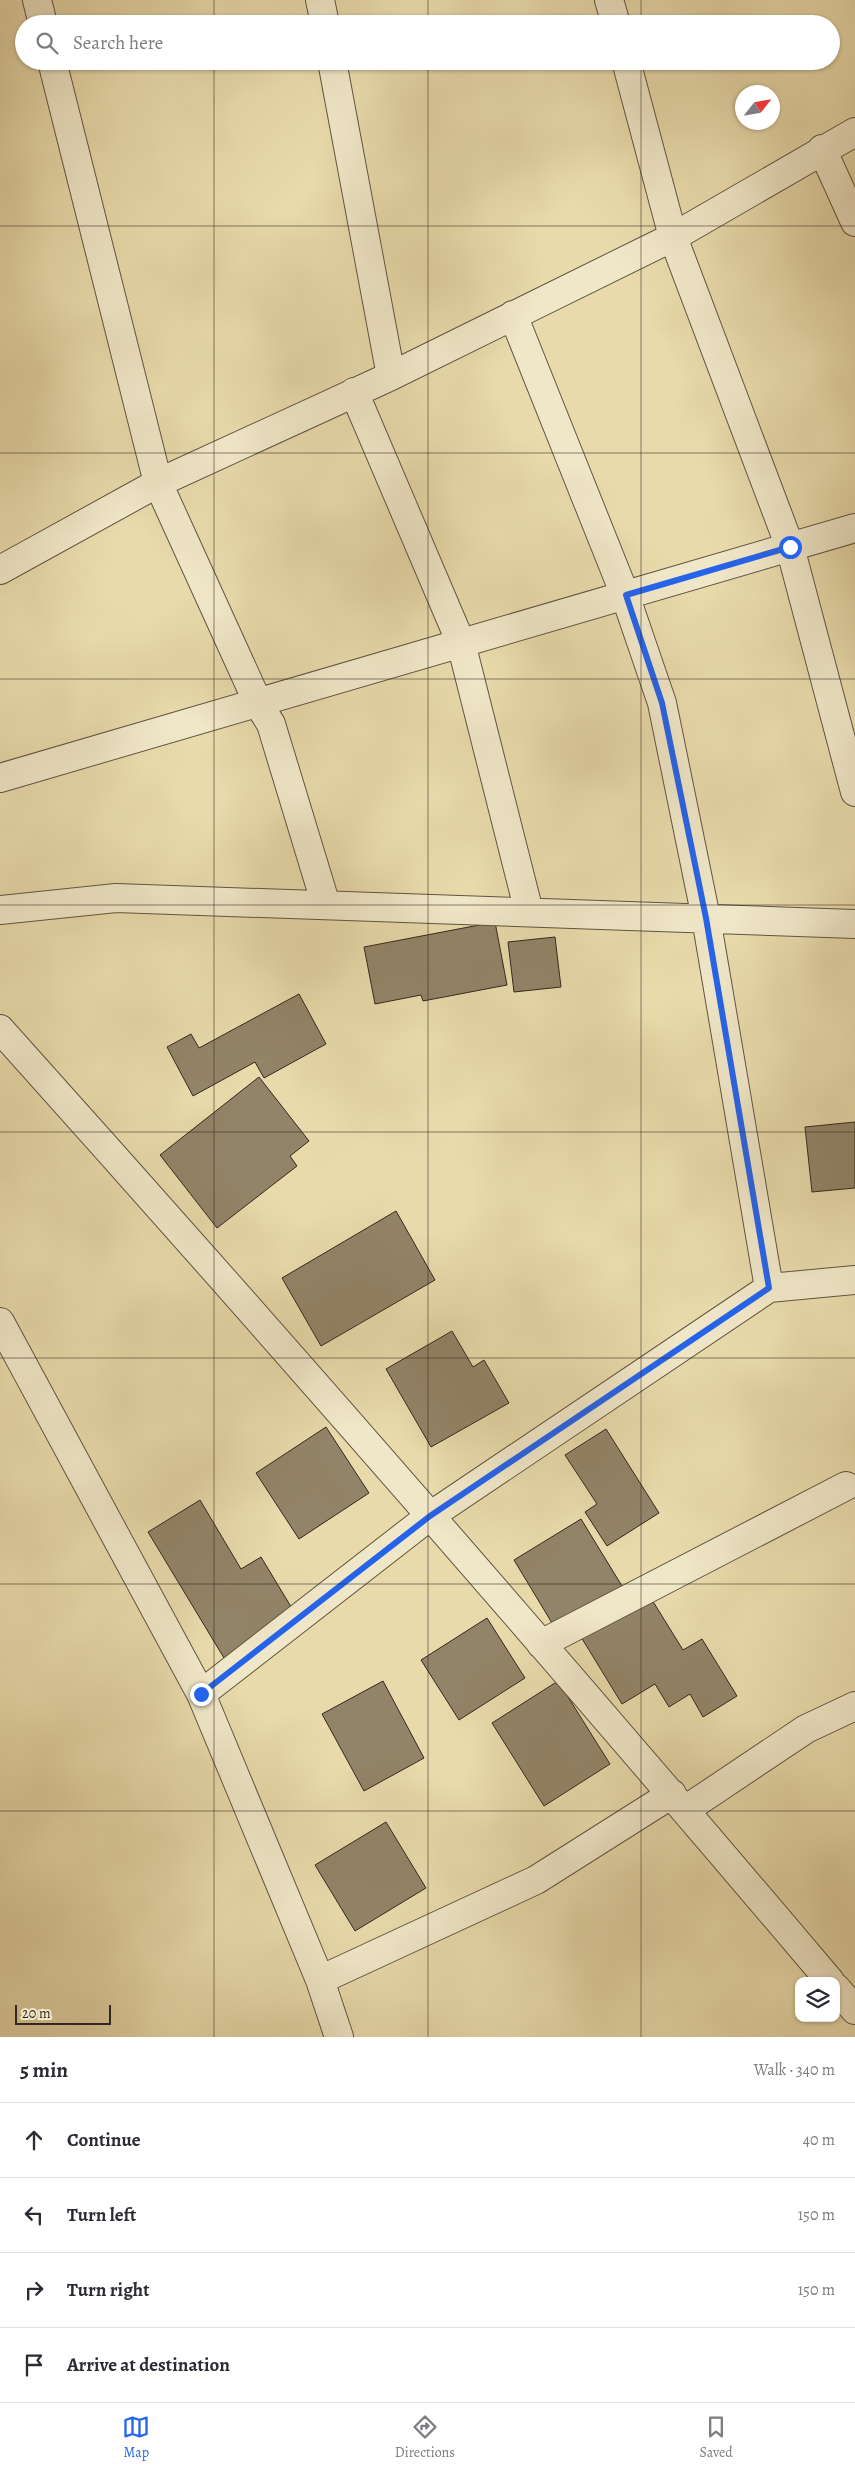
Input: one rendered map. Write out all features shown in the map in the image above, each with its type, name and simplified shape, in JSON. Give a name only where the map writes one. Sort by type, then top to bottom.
[{"type":"street","points":[[37,0],[41,15]]},
{"type":"street","points":[[320,0],[323,15]]},
{"type":"street","points":[[609,0],[613,15]]},
{"type":"street","points":[[54,70],[158,483],[258,703],[271,724],[326,905]]},
{"type":"street","points":[[334,70],[391,376]]},
{"type":"street","points":[[628,70],[672,236],[790,547],[855,792]]},
{"type":"street","points":[[0,570],[158,483],[391,376],[672,236],[822,149],[855,132]]},
{"type":"street","points":[[822,149],[855,222]]},
{"type":"street","points":[[513,315],[626,595],[662,703],[706,918],[769,1288]]},
{"type":"street","points":[[354,392],[461,643],[530,912]]},
{"type":"street","points":[[0,778],[855,528]]},
{"type":"street","points":[[0,910],[116,898],[855,924]]},
{"type":"street","points":[[0,1028],[226,1281],[678,1802],[827,1977]]},
{"type":"street","points":[[201,1694],[430,1516],[769,1288],[855,1280]]},
{"type":"street","points":[[0,1322],[201,1694],[320,1980],[339,2037]]},
{"type":"street","points":[[541,1644],[846,1486]]},
{"type":"street","points":[[320,1980],[536,1880],[806,1729],[855,1706]]},
{"type":"street","points":[[840,1993],[855,2010]]},
{"type":"building","points":[[495,922],[507,985],[423,1001],[421,995],[375,1004],[364,947]]},
{"type":"building","points":[[555,937],[561,987],[514,992],[508,942]]},
{"type":"building","points":[[299,994],[326,1044],[264,1078],[255,1062],[193,1096],[167,1047],[191,1034],[199,1048]]},
{"type":"building","points":[[259,1077],[309,1141],[290,1156],[297,1166],[217,1228],[160,1155]]},
{"type":"building","points":[[855,1122],[855,1188],[812,1192],[805,1127]]},
{"type":"building","points":[[396,1211],[435,1280],[321,1346],[282,1278]]},
{"type":"building","points":[[452,1331],[473,1367],[484,1360],[509,1403],[431,1447],[386,1369]]},
{"type":"building","points":[[326,1427],[369,1493],[299,1539],[256,1473]]},
{"type":"building","points":[[606,1429],[659,1513],[607,1546],[585,1512],[597,1504],[565,1455]]},
{"type":"building","points":[[200,1500],[241,1569],[261,1557],[296,1615],[224,1658],[148,1532]]},
{"type":"building","points":[[581,1519],[622,1586],[555,1628],[514,1560]]},
{"type":"building","points":[[649,1595],[683,1650],[702,1639],[737,1696],[703,1717],[690,1694],[669,1707],[655,1684],[622,1704],[581,1637]]},
{"type":"building","points":[[487,1618],[525,1678],[459,1720],[421,1660]]},
{"type":"building","points":[[383,1681],[424,1758],[364,1791],[322,1714]]},
{"type":"building","points":[[558,1681],[610,1764],[544,1806],[492,1723]]},
{"type":"building","points":[[386,1822],[426,1888],[355,1931],[315,1865]]},
{"type":"route","points":[[201,1694],[430,1516],[769,1288],[706,918],[662,703],[626,595],[790,547]]}]
